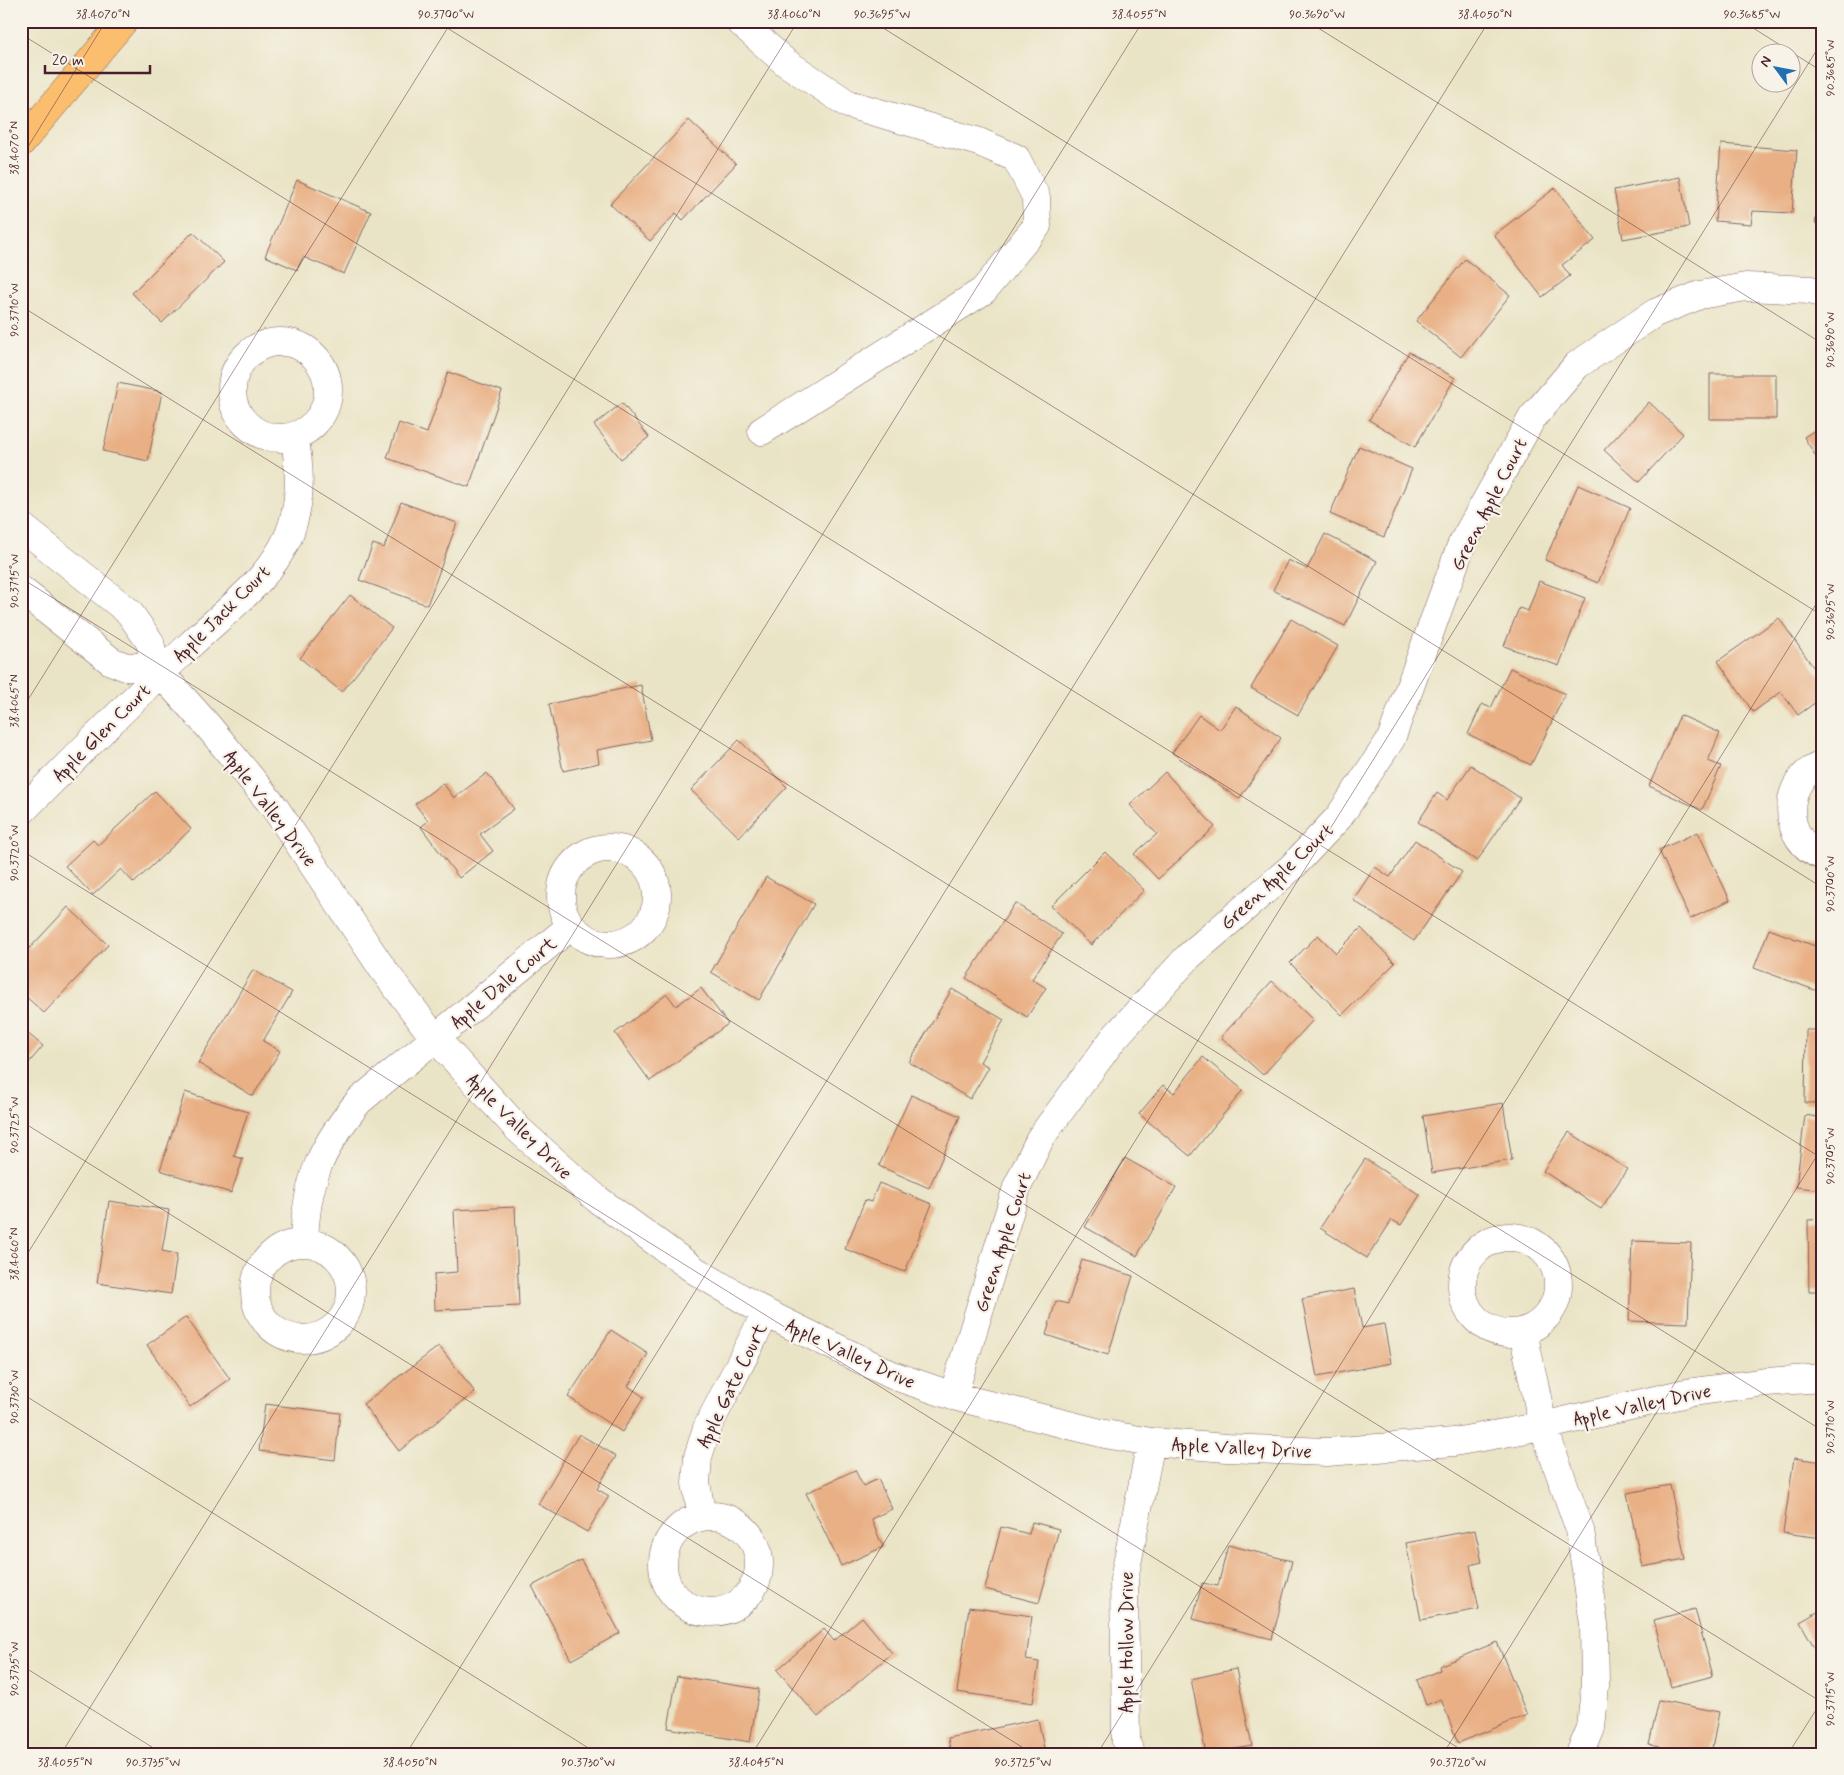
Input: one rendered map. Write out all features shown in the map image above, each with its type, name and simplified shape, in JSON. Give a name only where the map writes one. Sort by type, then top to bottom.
[{"type":"main road","points":[[21,143],[116,25]]},
{"type":"street","points":[[739,21],[785,62],[848,104],[979,142],[1016,158],[1036,197],[1037,226],[983,291],[762,430]]},
{"type":"street","name":"Green Apple Court","points":[[953,1396],[1017,1187],[1041,1137],[1114,1038],[1189,956],[1292,867],[1339,817],[1392,739],[1461,546],[1532,418],[1577,365],[1655,313],[1700,296],[1746,287],[1811,290],[1823,294]]},
{"type":"street","name":"Apple Jack Court","points":[[157,670],[267,572],[280,551],[288,536],[300,489],[300,461],[294,436]]},
{"type":"street","points":[[21,526],[129,612],[150,642],[157,670],[126,667],[111,661],[21,590]]},
{"type":"street","name":"Apple Valley Drive","points":[[157,670],[208,726],[276,808],[382,968],[436,1038],[518,1129],[596,1199],[696,1271],[766,1313],[892,1375],[953,1396],[1070,1426],[1151,1442],[1266,1451],[1327,1452],[1432,1445],[1543,1426],[1686,1393],[1757,1383],[1823,1378]]},
{"type":"street","name":"Apple Glen Court","points":[[21,812],[157,670]]},
{"type":"street","points":[[1823,765],[1807,774],[1798,784],[1792,797],[1790,810],[1792,824],[1798,836],[1806,847],[1823,856]]},
{"type":"street","name":"Apple Dale Court","points":[[304,1243],[304,1217],[310,1185],[322,1155],[336,1129],[359,1101],[571,926]]},
{"type":"street","name":"Apple Gate Court","points":[[702,1517],[696,1483],[698,1456],[707,1428],[766,1313]]},
{"type":"street","points":[[1523,1332],[1543,1426],[1580,1530],[1594,1624],[1595,1686],[1591,1728],[1580,1754]]},
{"type":"street","name":"Apple Hollow Drive","points":[[1131,1754],[1126,1742],[1124,1579],[1151,1442]]},
{"type":"building","points":[[689,120],[736,164],[683,220],[676,213],[650,241],[610,204]]},
{"type":"building","points":[[1721,144],[1797,150],[1792,213],[1753,211],[1751,224],[1715,221]]},
{"type":"building","points":[[1680,177],[1689,227],[1623,239],[1614,190]]},
{"type":"building","points":[[297,180],[371,212],[344,274],[303,257],[297,270],[265,256]]},
{"type":"building","points":[[1555,188],[1595,240],[1562,265],[1570,276],[1542,297],[1494,235]]},
{"type":"building","points":[[1823,195],[1823,225],[1815,223]]},
{"type":"building","points":[[193,232],[224,262],[162,323],[132,293]]},
{"type":"building","points":[[1465,259],[1510,295],[1461,357],[1416,321]]},
{"type":"building","points":[[1409,352],[1455,378],[1415,447],[1369,420]]},
{"type":"building","points":[[448,372],[502,391],[469,487],[387,458],[399,423],[427,433]]},
{"type":"building","points":[[1710,374],[1776,374],[1776,419],[1710,419]]},
{"type":"building","points":[[118,383],[162,392],[148,461],[103,451]]},
{"type":"building","points":[[1649,402],[1683,434],[1639,482],[1604,450]]},
{"type":"building","points":[[622,403],[649,437],[621,459],[594,425]]},
{"type":"building","points":[[1823,425],[1823,468],[1804,437]]},
{"type":"building","points":[[1359,446],[1412,469],[1384,537],[1330,514]]},
{"type":"building","points":[[1578,485],[1630,508],[1598,583],[1545,560]]},
{"type":"building","points":[[401,502],[457,523],[427,605],[359,580],[373,544],[384,548]]},
{"type":"building","points":[[1325,534],[1377,561],[1345,626],[1273,590],[1288,560],[1307,569]]},
{"type":"building","points":[[1539,581],[1585,598],[1559,666],[1504,646],[1519,608],[1528,611]]},
{"type":"building","points":[[350,595],[392,628],[342,692],[300,658]]},
{"type":"building","points":[[1779,618],[1823,681],[1823,697],[1798,715],[1781,692],[1753,712],[1718,661]]},
{"type":"building","points":[[1291,619],[1338,646],[1298,715],[1251,688]]},
{"type":"building","points":[[1510,668],[1565,694],[1531,765],[1468,734],[1482,704],[1491,708]]},
{"type":"building","points":[[641,685],[651,740],[597,750],[599,763],[563,771],[549,704]]},
{"type":"building","points":[[1236,706],[1281,738],[1239,799],[1172,753],[1199,715],[1220,730]]},
{"type":"building","points":[[1680,715],[1720,733],[1708,761],[1721,766],[1702,810],[1649,786]]},
{"type":"building","points":[[739,740],[787,787],[739,837],[691,790]]},
{"type":"building","points":[[1471,765],[1520,798],[1477,861],[1418,822],[1437,793],[1447,800]]},
{"type":"building","points":[[1165,772],[1215,827],[1158,879],[1134,854],[1157,834],[1130,805]]},
{"type":"building","points":[[487,773],[514,809],[480,834],[493,851],[459,878],[421,827],[428,821],[415,804],[443,783],[454,798]]},
{"type":"building","points":[[155,791],[191,829],[134,883],[121,869],[93,895],[65,866],[93,840],[98,845]]},
{"type":"building","points":[[1698,832],[1730,900],[1690,919],[1659,850]]},
{"type":"building","points":[[1415,840],[1462,872],[1414,941],[1353,900],[1375,867],[1390,877]]},
{"type":"building","points":[[1105,852],[1144,890],[1091,945],[1051,906]]},
{"type":"building","points":[[766,877],[814,904],[759,1000],[711,972]]},
{"type":"building","points":[[1015,903],[1062,934],[1032,979],[1046,988],[1027,1017],[966,978]]},
{"type":"building","points":[[68,907],[108,945],[44,1013],[21,992],[21,940],[30,948]]},
{"type":"building","points":[[1361,928],[1395,963],[1342,1015],[1290,963],[1318,935],[1336,953]]},
{"type":"building","points":[[1769,929],[1823,949],[1823,993],[1754,968]]},
{"type":"building","points":[[253,970],[292,992],[263,1041],[280,1051],[253,1096],[198,1063]]},
{"type":"building","points":[[1272,981],[1313,1020],[1263,1075],[1221,1037]]},
{"type":"building","points":[[701,988],[728,1024],[650,1081],[615,1033],[667,994],[676,1006]]},
{"type":"building","points":[[952,989],[1004,1020],[980,1062],[989,1067],[970,1099],[909,1062]]},
{"type":"building","points":[[21,1028],[43,1046],[21,1072]]},
{"type":"building","points":[[1806,1030],[1823,1030],[1823,1103],[1805,1103]]},
{"type":"building","points":[[1203,1057],[1243,1090],[1190,1156],[1139,1114],[1163,1085],[1174,1093]]},
{"type":"building","points":[[185,1092],[248,1112],[234,1156],[243,1159],[231,1193],[160,1170]]},
{"type":"building","points":[[911,1095],[960,1116],[929,1188],[879,1166]]},
{"type":"building","points":[[1503,1103],[1512,1160],[1432,1173],[1423,1116]]},
{"type":"building","points":[[1805,1115],[1823,1118],[1823,1190],[1796,1187]]},
{"type":"building","points":[[1569,1132],[1627,1169],[1601,1209],[1543,1171]]},
{"type":"building","points":[[1125,1158],[1176,1187],[1137,1256],[1085,1227]]},
{"type":"building","points":[[1365,1159],[1420,1195],[1401,1225],[1392,1220],[1367,1258],[1320,1228]]},
{"type":"building","points":[[879,1183],[932,1204],[905,1272],[845,1249],[865,1200],[871,1202]]},
{"type":"building","points":[[109,1201],[169,1210],[162,1251],[177,1254],[171,1294],[97,1283]]},
{"type":"building","points":[[515,1207],[519,1306],[435,1310],[434,1274],[457,1272],[454,1210]]},
{"type":"building","points":[[1823,1219],[1823,1291],[1809,1291],[1808,1220]]},
{"type":"building","points":[[1632,1241],[1691,1243],[1688,1323],[1629,1321]]},
{"type":"building","points":[[1082,1260],[1133,1276],[1108,1355],[1046,1335],[1056,1301],[1068,1304]]},
{"type":"building","points":[[1354,1289],[1362,1328],[1384,1324],[1391,1363],[1317,1377],[1302,1299]]},
{"type":"building","points":[[186,1317],[230,1379],[190,1407],[147,1345]]},
{"type":"building","points":[[611,1330],[648,1354],[628,1386],[644,1397],[622,1432],[568,1397]]},
{"type":"building","points":[[439,1346],[475,1392],[399,1451],[363,1404]]},
{"type":"building","points":[[265,1404],[340,1413],[335,1460],[259,1451]]},
{"type":"building","points":[[579,1434],[616,1456],[597,1489],[609,1496],[587,1532],[538,1504]]},
{"type":"building","points":[[1794,1458],[1823,1462],[1823,1538],[1783,1533]]},
{"type":"building","points":[[855,1470],[863,1486],[878,1479],[892,1509],[871,1519],[883,1547],[841,1566],[806,1493]]},
{"type":"building","points":[[1670,1485],[1685,1559],[1642,1567],[1627,1493]]},
{"type":"building","points":[[1032,1522],[1059,1529],[1039,1603],[985,1589],[1001,1527],[1029,1534]]},
{"type":"building","points":[[1475,1530],[1482,1562],[1470,1565],[1479,1609],[1421,1620],[1406,1543]]},
{"type":"building","points":[[1228,1545],[1292,1561],[1272,1639],[1193,1619],[1202,1583],[1218,1586]]},
{"type":"building","points":[[581,1560],[620,1633],[571,1660],[532,1586]]},
{"type":"building","points":[[969,1607],[1032,1616],[1026,1660],[1039,1662],[1033,1703],[957,1692]]},
{"type":"building","points":[[1695,1609],[1713,1676],[1671,1687],[1654,1620]]},
{"type":"building","points":[[1823,1609],[1823,1662],[1800,1622]]},
{"type":"building","points":[[862,1617],[892,1653],[818,1717],[777,1670],[824,1629],[834,1641]]},
{"type":"building","points":[[1497,1642],[1527,1715],[1458,1743],[1441,1699],[1426,1705],[1417,1680],[1440,1670],[1439,1666]]},
{"type":"building","points":[[1236,1669],[1252,1746],[1206,1754],[1191,1679]]},
{"type":"building","points":[[677,1676],[759,1689],[750,1742],[668,1728]]},
{"type":"building","points":[[1659,1700],[1719,1712],[1711,1754],[1659,1754],[1660,1747],[1649,1745]]},
{"type":"building","points":[[1038,1719],[1045,1753],[951,1754],[948,1738]]}]
